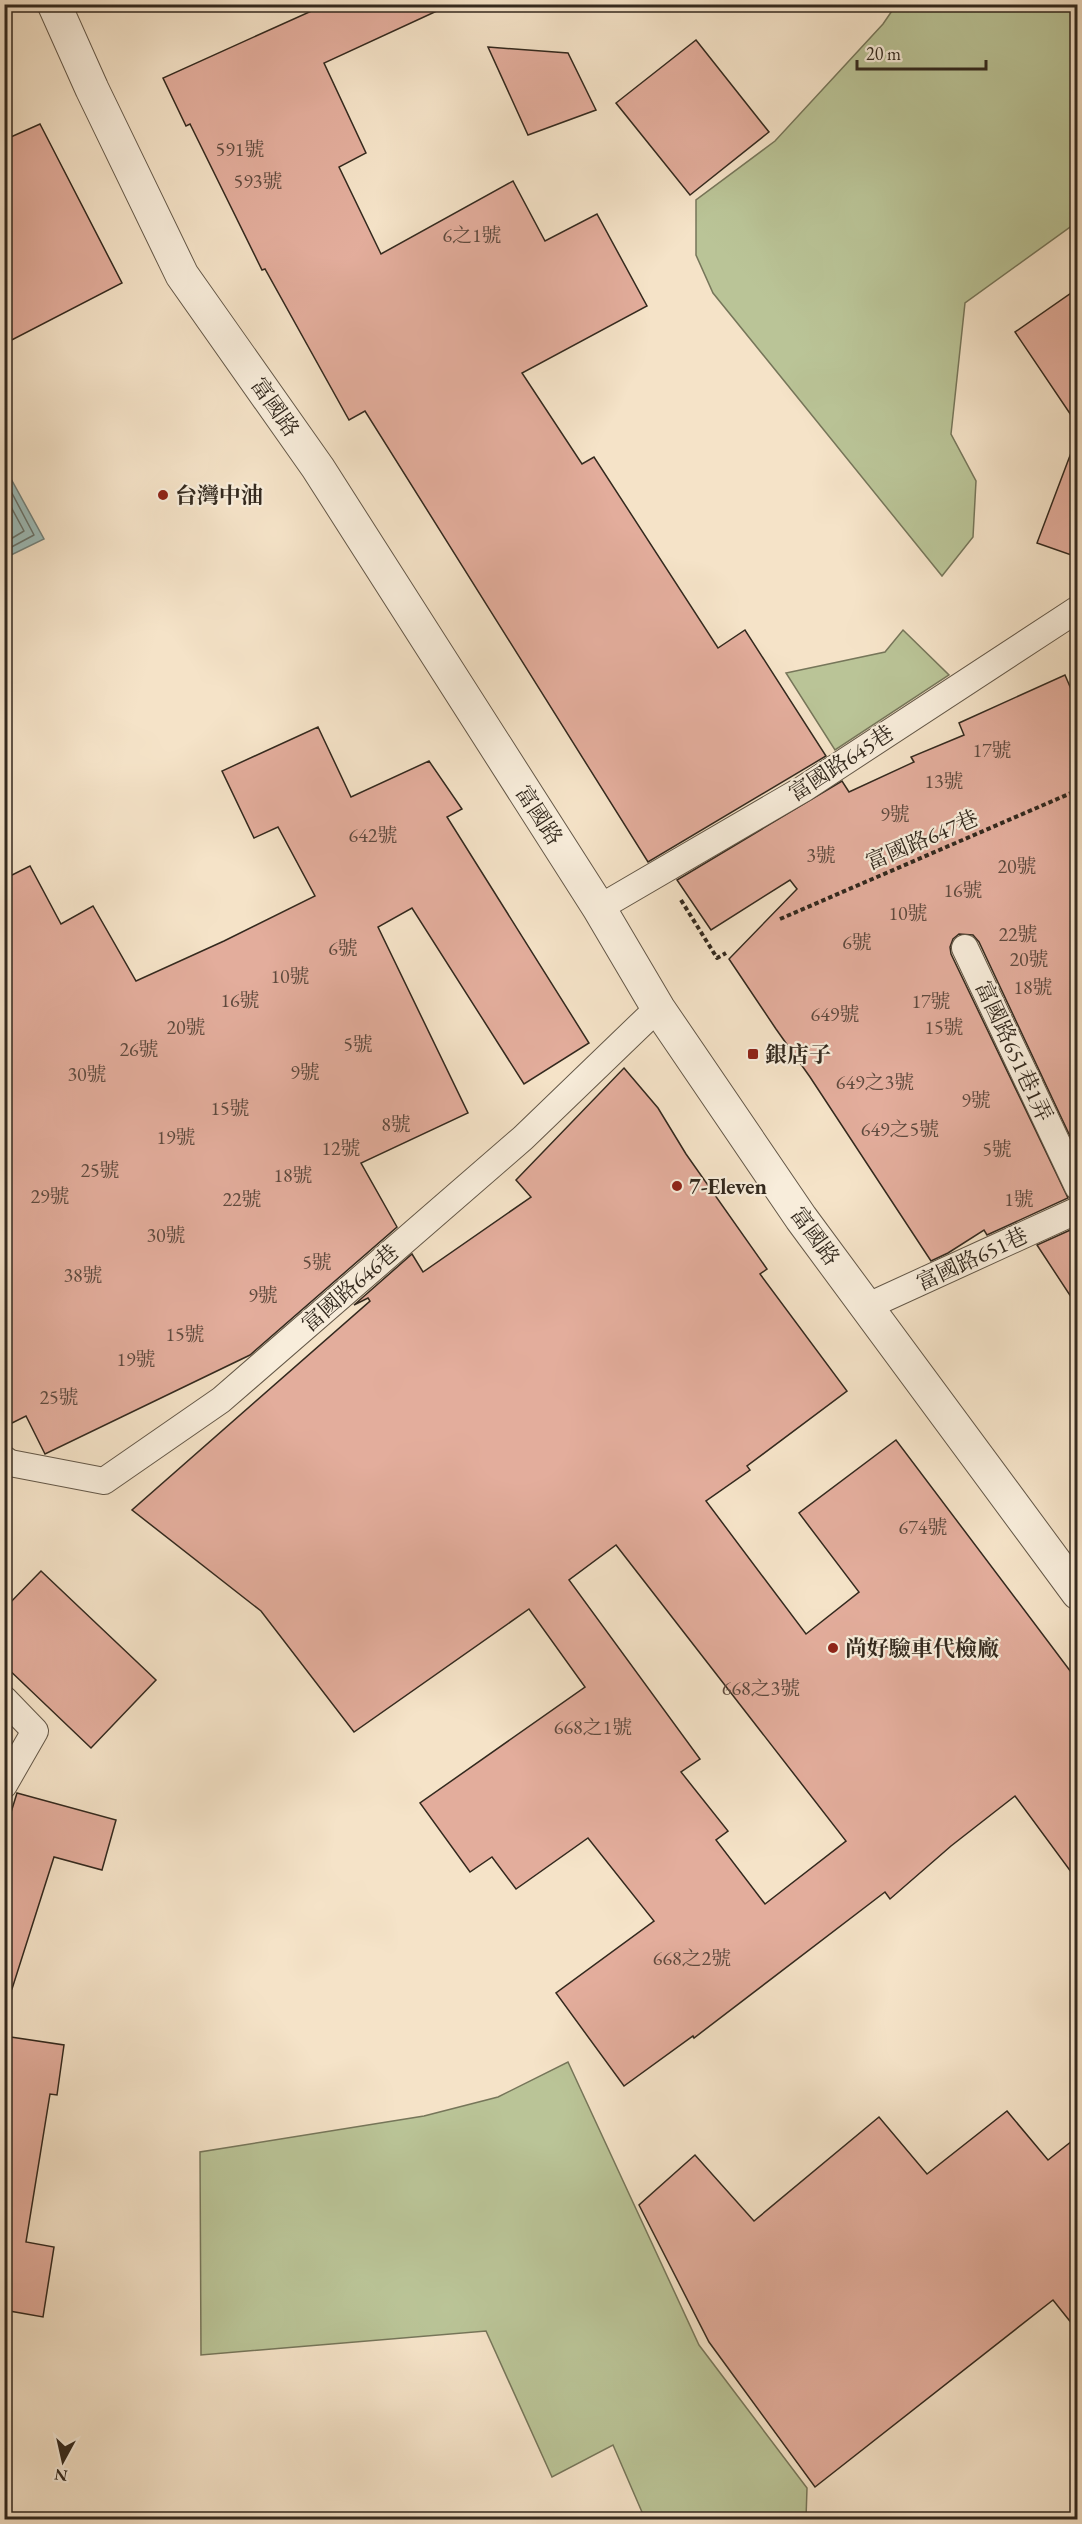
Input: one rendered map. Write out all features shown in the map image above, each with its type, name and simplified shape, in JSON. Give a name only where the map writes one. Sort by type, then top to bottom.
[{"type":"street","name":"富國路","points":[[54,4],[92,89],[183,275],[318,468],[599,908],[658,1008],[801,1218],[1077,1593]]},
{"type":"lane","name":"富國路645巷","points":[[599,908],[803,789],[1077,609]]},
{"type":"lane","name":"富國路651巷1弄","points":[[965,948],[1077,1187]]},
{"type":"lane","name":"富國路646巷","points":[[6,1464],[104,1481],[221,1400],[523,1138],[658,1008]]},
{"type":"lane","name":"富國路651巷","points":[[866,1307],[1077,1210]]},
{"type":"lane","points":[[4,1698],[35,1731],[4,1785]]},
{"type":"path","name":"富國路647巷","points":[[780,919],[1077,790]]},
{"type":"path","points":[[663,872],[717,958],[726,953]]},
{"type":"green space","points":[[896,5],[1077,5],[1077,222],[965,303],[951,434],[976,481],[973,537],[942,576],[713,293],[696,255],[696,200],[775,141],[883,24]]},
{"type":"green space","points":[[903,630],[949,675],[835,750],[786,673],[885,652]]},
{"type":"green space","points":[[568,2062],[699,2345],[807,2488],[806,2519],[645,2519],[613,2445],[552,2477],[486,2331],[201,2355],[200,2152],[424,2116],[498,2097]]},
{"type":"water","points":[[4,466],[44,539],[5,558],[4,558]]},
{"type":"building","points":[[327,4],[452,4],[324,63],[366,153],[339,167],[381,254],[513,181],[545,241],[597,214],[647,306],[522,373],[582,464],[594,457],[718,648],[745,630],[826,756],[648,862],[365,411],[349,420],[265,269],[262,270],[190,124],[186,126],[163,78]]},
{"type":"building","points":[[696,40],[769,132],[690,195],[616,103]]},
{"type":"building","points":[[488,47],[568,53],[596,110],[528,135]]},
{"type":"building","points":[[40,124],[122,283],[4,344],[4,140]]},
{"type":"building","points":[[1077,289],[1077,424],[1015,332]]},
{"type":"building","points":[[1074,445],[1077,445],[1077,557],[1037,543]]},
{"type":"building","points":[[1065,675],[1077,703],[1077,1151],[979,942],[973,935],[959,934],[953,939],[950,947],[951,954],[1068,1198],[987,1235],[984,1230],[931,1261],[729,959],[797,889],[790,880],[711,930],[677,880],[842,781],[849,792],[914,762],[911,757],[964,735],[959,723]]},
{"type":"building","points":[[318,727],[351,797],[429,761],[462,809],[447,817],[589,1043],[524,1084],[412,908],[378,927],[468,1113],[361,1163],[397,1227],[250,1355],[45,1454],[26,1416],[4,1427],[4,879],[30,866],[61,924],[93,906],[136,981],[224,941],[315,896],[278,827],[254,838],[222,771]]},
{"type":"building","points":[[624,1068],[658,1108],[686,1154],[767,1269],[760,1274],[847,1391],[747,1466],[750,1470],[706,1501],[806,1634],[859,1592],[799,1513],[896,1440],[1077,1680],[1077,1880],[1015,1796],[951,1846],[890,1899],[885,1892],[694,2038],[693,2036],[624,2086],[556,1993],[654,1921],[588,1838],[516,1889],[492,1857],[470,1872],[420,1803],[585,1687],[529,1609],[354,1732],[261,1611],[132,1510],[370,1301],[368,1298],[354,1305],[412,1254],[423,1272],[531,1197],[516,1180]],"holes":[[[616,1545],[846,1841],[765,1904],[716,1840],[728,1831],[681,1772],[700,1759],[569,1580]]]},
{"type":"building","points":[[1077,1227],[1077,1306],[1037,1245]]},
{"type":"building","points":[[41,1571],[156,1680],[91,1748],[4,1665],[4,1609]]},
{"type":"building","points":[[17,1793],[116,1820],[102,1870],[54,1857],[12,1989],[4,1988],[4,1835]]},
{"type":"building","points":[[4,2036],[64,2045],[57,2095],[50,2094],[26,2242],[54,2247],[43,2317],[4,2310]]},
{"type":"building","points":[[1007,2111],[1048,2160],[1077,2137],[1077,2330],[1053,2300],[815,2487],[709,2342],[639,2205],[695,2155],[754,2221],[879,2117],[927,2174]]},
{"type":"place","name":"台灣中油","points":[[163,495]]},
{"type":"place","name":"銀店子","points":[[753,1054]]},
{"type":"place","name":"7-Eleven","points":[[677,1186]]},
{"type":"place","name":"尚好驗車代檢廠","points":[[833,1648]]}]
